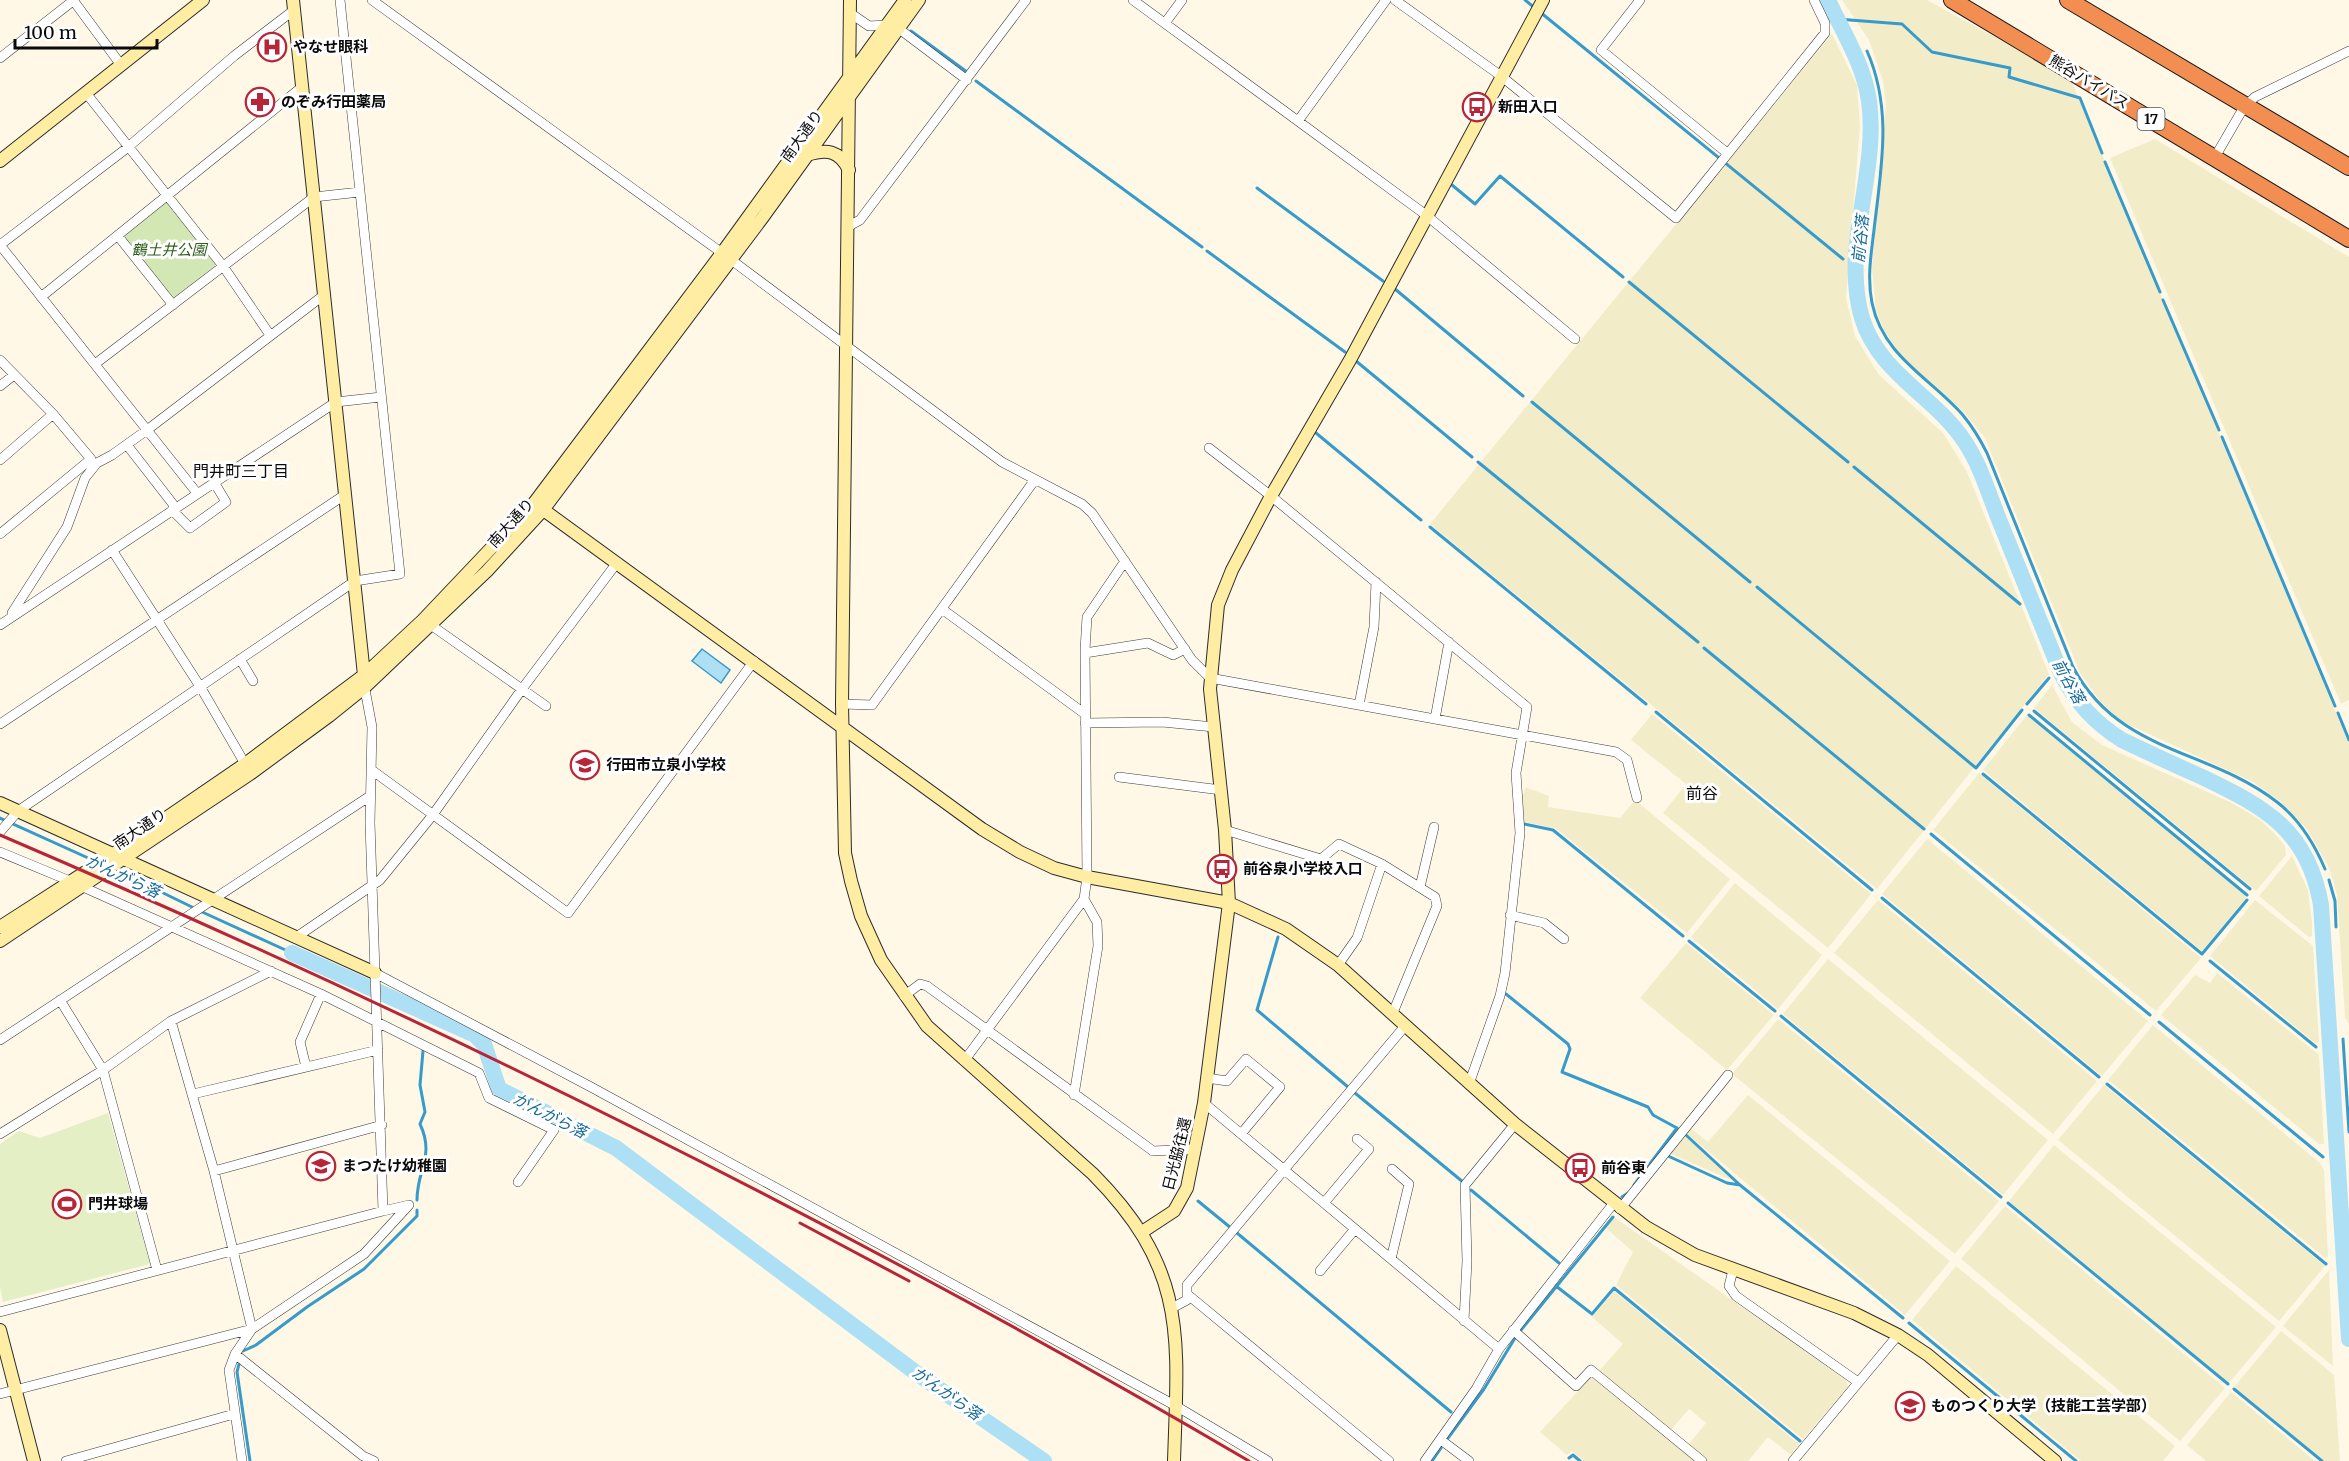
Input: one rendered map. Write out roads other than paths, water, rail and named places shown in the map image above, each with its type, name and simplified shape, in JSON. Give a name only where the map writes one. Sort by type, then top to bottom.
[{"type":"highway","name":"熊谷バイパス","points":[[1952,0],[2349,239]]},
{"type":"highway","points":[[2068,0],[2244,107],[2349,166]]},
{"type":"street","points":[[0,58],[73,0],[121,65]]},
{"type":"street","points":[[0,161],[203,0]]},
{"type":"street","points":[[0,832],[18,811],[355,581],[400,574],[340,0]]},
{"type":"street","points":[[372,0],[726,256],[1002,462],[1034,481],[1082,504],[1092,513],[1185,649],[1210,678],[1616,752],[1627,760],[1637,798]]},
{"type":"street","name":"南大通り","points":[[0,927],[70,881],[108,863],[248,769],[364,681],[488,571],[726,256],[807,154],[850,94],[892,26],[905,0]]},
{"type":"street","name":"南大通り","points":[[726,256],[850,74],[892,26],[919,0]]},
{"type":"street","points":[[849,226],[860,220],[1026,0]]},
{"type":"street","points":[[1133,0],[1426,214],[1575,339]]},
{"type":"street","points":[[1165,23],[1182,0]]},
{"type":"street","points":[[1298,121],[1386,0]]},
{"type":"street","points":[[1395,0],[1501,76],[1676,218],[1825,33],[1825,23],[1814,0]]},
{"type":"street","points":[[1640,0],[1601,51],[1726,154]]},
{"type":"street","points":[[293,5],[364,681],[372,727],[373,771],[370,796],[383,1211]]},
{"type":"street","points":[[197,493],[0,245],[127,148],[293,5]]},
{"type":"street","points":[[850,6],[869,26],[892,26],[967,80]]},
{"type":"street","points":[[850,6],[848,348],[842,704],[845,853],[851,881],[870,938],[904,996],[927,1026],[1094,1174],[1116,1197],[1142,1232],[1158,1263],[1172,1308],[1176,1342],[1174,1461]]},
{"type":"street","name":"日光脇往還","points":[[1142,1232],[1178,1206],[1187,1188],[1208,1078],[1229,903],[1225,830],[1210,678],[1218,605],[1271,496],[1350,360],[1539,6]]},
{"type":"street","points":[[2215,157],[2244,107],[2255,97],[2349,51]]},
{"type":"street","points":[[41,297],[302,87]]},
{"type":"street","points":[[86,93],[127,148],[223,266],[270,336]]},
{"type":"street","points":[[807,154],[828,151],[837,154],[849,171]]},
{"type":"street","points":[[95,364],[314,197],[360,192]]},
{"type":"street","points":[[117,236],[173,305]]},
{"type":"street","points":[[0,534],[94,461],[127,444],[147,430],[324,295]]},
{"type":"street","points":[[0,360],[53,414],[94,461]]},
{"type":"street","points":[[0,386],[14,375]]},
{"type":"street","points":[[0,625],[336,402],[381,397]]},
{"type":"street","points":[[0,460],[53,414]]},
{"type":"street","points":[[127,444],[190,528],[226,502],[214,482]]},
{"type":"street","points":[[1209,448],[1271,496],[1527,707],[1516,773],[1520,833],[1500,996],[1469,1084]]},
{"type":"street","points":[[8,618],[68,527],[85,478],[94,461]]},
{"type":"street","points":[[842,704],[872,705],[1034,481]]},
{"type":"street","points":[[0,724],[346,494]]},
{"type":"street","points":[[539,506],[982,829],[1037,860],[1087,877],[1229,903],[1286,929],[1338,965],[1515,1124],[1617,1206],[1667,1241],[1733,1270],[1854,1313],[1898,1335],[1928,1355],[2055,1461]]},
{"type":"street","points":[[112,550],[201,688],[248,769]]},
{"type":"street","points":[[964,1061],[1084,899],[1087,877],[1085,653],[1087,617],[1125,561]]},
{"type":"street","points":[[295,938],[374,886],[432,816],[522,689],[616,564]]},
{"type":"street","points":[[1359,705],[1374,627],[1376,582]]},
{"type":"street","points":[[942,609],[1085,718],[1162,722],[1214,728]]},
{"type":"street","points":[[427,623],[546,706]]},
{"type":"street","points":[[1435,719],[1449,642]]},
{"type":"street","points":[[1085,653],[1148,643],[1173,655],[1185,649]]},
{"type":"street","points":[[240,659],[253,681]]},
{"type":"street","points":[[373,771],[568,913],[754,661]]},
{"type":"street","points":[[1119,777],[1221,790]]},
{"type":"street","points":[[0,1040],[370,796]]},
{"type":"street","points":[[0,802],[108,863],[213,900],[375,973],[591,1087],[1176,1406],[1268,1461]]},
{"type":"street","points":[[1420,887],[1434,827]]},
{"type":"street","points":[[1225,830],[1321,859],[1339,844],[1382,864],[1435,897],[1437,906],[1392,1015]]},
{"type":"street","points":[[0,852],[70,881]]},
{"type":"street","name":"南大通り","points":[[0,941],[82,887],[108,863]]},
{"type":"street","points":[[1338,965],[1357,938],[1382,864]]},
{"type":"street","points":[[82,887],[321,994],[479,1072],[489,1098],[554,1130],[518,1182]]},
{"type":"street","points":[[1074,1095],[1098,946],[1097,922],[1084,899]]},
{"type":"street","points":[[1510,915],[1544,922],[1564,939]]},
{"type":"street","points":[[0,1134],[103,1070],[171,1021],[271,971]]},
{"type":"street","points":[[904,996],[920,984],[927,987],[1153,1151],[1196,1149]]},
{"type":"street","points":[[306,1067],[300,1042],[321,994]]},
{"type":"street","points":[[60,1000],[103,1070],[157,1270]]},
{"type":"street","points":[[171,1021],[214,1171],[252,1329],[229,1370],[242,1461]]},
{"type":"street","points":[[1172,1308],[1187,1300],[1187,1286],[1405,1026]]},
{"type":"street","points":[[192,1094],[378,1050]]},
{"type":"street","points":[[1208,1078],[1227,1081],[1246,1059],[1280,1087],[1241,1134]]},
{"type":"street","points":[[1425,1461],[1476,1389],[1513,1330],[1728,1075]]},
{"type":"street","points":[[1204,1103],[1499,1349]]},
{"type":"street","points":[[1464,1321],[1467,1261],[1465,1185],[1515,1124]]},
{"type":"street","points":[[214,1171],[382,1125]]},
{"type":"street","points":[[1324,1203],[1369,1149],[1357,1139]]},
{"type":"street","points":[[1391,1259],[1409,1184],[1392,1169]]},
{"type":"street","points":[[0,1312],[409,1205],[364,1254],[252,1329],[0,1394]]},
{"type":"street","points":[[1320,1271],[1355,1229]]},
{"type":"street","points":[[1733,1270],[1729,1286],[1736,1296],[1858,1382]]},
{"type":"street","points":[[1187,1294],[1389,1461]]},
{"type":"street","points":[[0,1330],[34,1461]]},
{"type":"street","points":[[1513,1330],[1576,1386],[1592,1370],[1702,1461]]},
{"type":"street","points":[[1793,1461],[1898,1335]]},
{"type":"street","points":[[236,1354],[363,1456],[374,1461]]},
{"type":"street","points":[[66,1461],[234,1414]]},
{"type":"street","points":[[1441,1440],[1469,1461]]},
{"type":"water","points":[[702,649],[730,670],[721,683],[692,661]]},
{"type":"waterway","points":[[1525,0],[1535,8]]},
{"type":"waterway","name":"前谷落","points":[[1828,0],[1858,62],[1869,101],[1871,128],[1869,155],[1856,264],[1857,291],[1862,318],[1870,338],[1894,370],[1939,411],[1971,451],[2061,673],[2080,703],[2103,727],[2122,740],[2225,788],[2264,811],[2294,839],[2315,879],[2321,905],[2349,1339]]},
{"type":"waterway","points":[[1540,12],[1843,259]]},
{"type":"waterway","points":[[1837,19],[1902,24],[1932,52],[2010,68],[2009,77],[2080,98],[2102,153]]},
{"type":"waterway","points":[[911,31],[967,72]]},
{"type":"waterway","points":[[1867,51],[1880,95],[1883,139],[1870,285],[1872,303],[1886,338],[1897,352],[1962,414],[1982,443],[2073,667],[2092,696],[2115,717],[2140,734],[2222,770],[2250,784],[2277,802],[2305,832],[2325,869]]},
{"type":"waterway","points":[[976,81],[1202,247]]},
{"type":"waterway","points":[[2105,162],[2160,292]]},
{"type":"waterway","points":[[1452,185],[1475,204],[1500,176],[1623,277]]},
{"type":"waterway","points":[[1257,188],[1383,281]]},
{"type":"waterway","points":[[1207,251],[1345,352]]},
{"type":"waterway","points":[[1629,282],[1848,462]]},
{"type":"waterway","points":[[1395,289],[1523,396]]},
{"type":"waterway","points":[[2163,300],[2219,430]]},
{"type":"waterway","points":[[1356,361],[1472,457]]},
{"type":"waterway","points":[[1532,402],[1750,582]]},
{"type":"waterway","points":[[1316,433],[1421,520]]},
{"type":"waterway","points":[[2222,437],[2335,706]]},
{"type":"waterway","points":[[1478,462],[1698,642]]},
{"type":"waterway","points":[[1854,467],[2020,604]]},
{"type":"waterway","points":[[1430,527],[1646,704]]},
{"type":"waterway","points":[[1757,587],[1976,768],[2022,710]]},
{"type":"waterway","points":[[1704,648],[1924,829]]},
{"type":"waterway","points":[[2027,704],[2049,678]]},
{"type":"waterway","points":[[2034,711],[2250,889]]},
{"type":"waterway","points":[[1656,712],[1872,890]]},
{"type":"waterway","points":[[2338,713],[2349,740]]},
{"type":"waterway","points":[[2029,715],[2247,895]]},
{"type":"waterway","points":[[1983,774],[2202,954],[2247,900]]},
{"type":"waterway","name":"がんがら落","points":[[0,818],[97,862]]},
{"type":"waterway","points":[[1524,824],[1553,830],[1683,936]]},
{"type":"waterway","points":[[1931,834],[2150,1015]]},
{"type":"waterway","name":"がんがら落","points":[[114,869],[194,908]]},
{"type":"waterway","points":[[2329,880],[2335,901],[2336,927]]},
{"type":"waterway","points":[[1882,898],[2099,1077]]},
{"type":"waterway","name":"がんがら落","points":[[200,911],[292,953]]},
{"type":"waterway","points":[[1278,937],[1257,1010],[1348,1087]]},
{"type":"waterway","points":[[1689,941],[1775,1011]]},
{"type":"waterway","name":"がんがら落","points":[[292,953],[475,1035],[484,1044],[499,1089],[616,1148],[919,1375],[1044,1461]]},
{"type":"waterway","points":[[2210,961],[2316,1047]]},
{"type":"waterway","points":[[1506,994],[1568,1044],[1570,1049],[1562,1072],[1648,1107],[1653,1115],[1677,1128],[1634,1185]]},
{"type":"waterway","points":[[1781,1016],[2001,1197]]},
{"type":"waterway","points":[[2159,1022],[2323,1157]]},
{"type":"waterway","points":[[2343,1039],[2349,1132]]},
{"type":"waterway","points":[[417,1200],[426,1154],[420,1124],[425,1112],[420,1085],[423,1051]]},
{"type":"waterway","points":[[2107,1084],[2326,1264]]},
{"type":"waterway","points":[[1355,1093],[1463,1182]]},
{"type":"waterway","points":[[1686,1135],[1740,1185],[1903,1318]]},
{"type":"waterway","points":[[1668,1156],[1727,1183],[1740,1185]]},
{"type":"waterway","points":[[1471,1190],[1559,1263]]},
{"type":"waterway","points":[[1622,1197],[1628,1193]]},
{"type":"waterway","points":[[1198,1201],[1231,1228]]},
{"type":"waterway","points":[[2008,1203],[2228,1384]]},
{"type":"waterway","points":[[243,1351],[256,1345],[364,1269],[417,1216],[417,1210]]},
{"type":"waterway","points":[[1521,1330],[1613,1217]]},
{"type":"waterway","points":[[1237,1233],[1451,1412]]},
{"type":"waterway","points":[[1556,1286],[1592,1314],[1614,1288],[1800,1441]]},
{"type":"waterway","points":[[1909,1323],[2076,1461]]},
{"type":"waterway","points":[[1448,1438],[1484,1389],[1515,1338]]},
{"type":"waterway","points":[[239,1364],[237,1372],[250,1461]]},
{"type":"waterway","points":[[2234,1389],[2322,1461]]},
{"type":"waterway","points":[[1432,1461],[1441,1448]]},
{"type":"waterway","points":[[1569,1458],[1573,1455],[1580,1461]]},
{"type":"railway","points":[[0,835],[319,977],[634,1128],[944,1289],[1249,1461]]},
{"type":"railway","points":[[800,1223],[909,1281]]},
{"type":"place","name":"やなせ眼科","points":[[272,47]]},
{"type":"place","name":"のぞみ行田薬局","points":[[260,102]]},
{"type":"place","name":"新田入口","points":[[1477,107]]},
{"type":"place","name":"行田市立泉小学校","points":[[585,765]]},
{"type":"place","name":"前谷泉小学校入口","points":[[1222,869]]},
{"type":"place","name":"まつたけ幼稚園","points":[[321,1166]]},
{"type":"place","name":"前谷東","points":[[1580,1168]]},
{"type":"place","name":"門井球場","points":[[67,1204]]},
{"type":"place","name":"ものつくり大学（技能工芸学部）","points":[[1910,1406]]},
{"type":"district","name":"門井町三丁目","points":[[241,471]]},
{"type":"district","name":"前谷","points":[[1702,793]]},
{"type":"park label","name":"鶴土井公園","points":[[169,250]]}]
